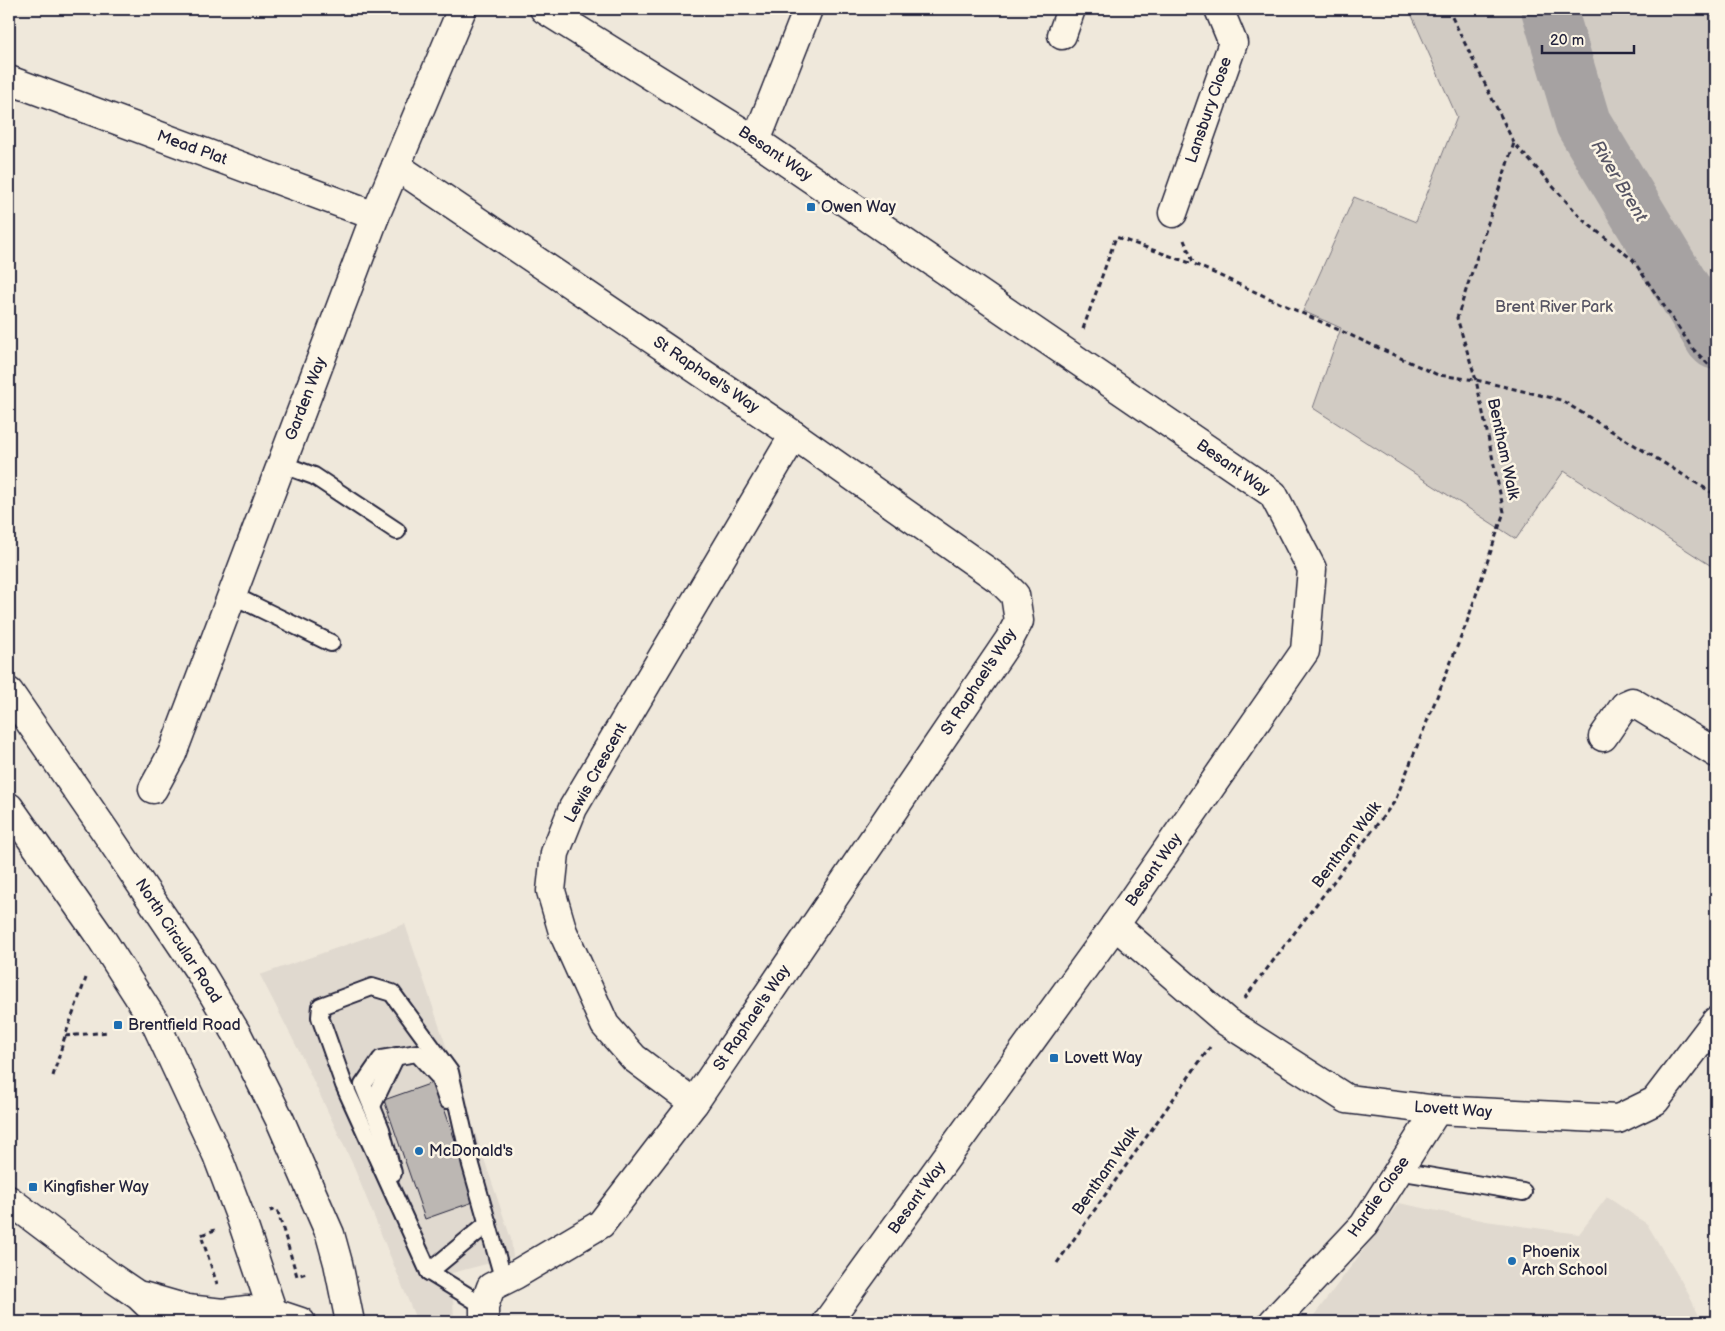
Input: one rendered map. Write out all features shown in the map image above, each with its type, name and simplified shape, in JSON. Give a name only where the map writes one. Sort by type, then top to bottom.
[{"type":"main road","name":"Garden Way","points":[[153,790],[172,754],[375,216],[462,9]]},
{"type":"main road","name":"Besant Way","points":[[544,9],[756,140],[1272,494],[1312,569],[1305,650],[1115,925],[827,1322]]},
{"type":"main road","points":[[756,140],[808,9]]},
{"type":"main road","points":[[1062,35],[1071,9]]},
{"type":"main road","name":"Lansbury Close","points":[[1173,213],[1233,43],[1219,9]]},
{"type":"main road","name":"Mead Plat","points":[[9,80],[375,216]]},
{"type":"main road","name":"St Raphael's Way","points":[[396,166],[794,435],[1000,580],[1015,595],[1019,621],[998,656],[694,1103],[601,1224],[492,1287],[484,1314]]},
{"type":"main road","name":"Lewis Crescent","points":[[694,1103],[634,1058],[605,1025],[563,932],[551,891],[555,853],[573,808],[794,435]]},
{"type":"main road","name":"North Circular Road","points":[[9,692],[200,972],[237,1034],[280,1120],[330,1234],[350,1322]]},
{"type":"main road","points":[[1603,737],[1625,705],[1634,703],[1716,753]]},
{"type":"main road","points":[[9,807],[101,938],[156,1024],[217,1155],[275,1318]]},
{"type":"main road","name":"Lovett Way","points":[[1115,925],[1227,1022],[1347,1099],[1437,1110],[1618,1119],[1655,1101],[1716,1021]]},
{"type":"main road","name":"Hardie Close","points":[[1273,1322],[1364,1225],[1437,1110]]},
{"type":"main road","points":[[9,1200],[139,1296],[166,1322]]},
{"type":"main road","points":[[139,1296],[187,1309],[223,1313],[247,1310],[275,1318],[301,1322]]},
{"type":"lane","points":[[281,464],[314,476],[396,531]]},
{"type":"lane","points":[[232,595],[330,643]]},
{"type":"lane","points":[[484,1314],[429,1272],[344,1085],[320,1017],[322,1006],[372,987],[392,993],[450,1072],[471,1165],[504,1281]]},
{"type":"lane","points":[[404,1216],[382,1129],[372,1106],[396,1056],[417,1053],[439,1077],[471,1165]]},
{"type":"lane","points":[[1398,1171],[1523,1192]]},
{"type":"lane","points":[[429,1272],[488,1223]]},
{"type":"path","points":[[1448,9],[1514,143],[1583,220],[1633,260],[1694,349],[1716,372]]},
{"type":"path","name":"Bentham Walk","points":[[1057,1263],[1227,1022],[1395,801],[1468,622],[1504,512],[1476,380],[1458,318],[1514,143]]},
{"type":"path","points":[[1173,213],[1194,264]]},
{"type":"path","points":[[1073,357],[1116,238],[1194,264],[1438,375],[1476,380],[1561,400],[1716,495]]},
{"type":"path","points":[[53,1076],[86,978]]},
{"type":"path","points":[[65,1036],[108,1032]]},
{"type":"path","points":[[267,1212],[277,1209],[298,1276],[306,1273]]},
{"type":"path","points":[[218,1230],[201,1235],[218,1287]]},
{"type":"shaded area","points":[[405,924],[511,1239],[513,1257],[452,1273],[454,1322],[417,1322],[353,1165],[304,1061],[260,975]]},
{"type":"shaded area","name":"Phoenix Arch School","points":[[1607,1197],[1647,1224],[1686,1289],[1702,1322],[1309,1322],[1399,1203],[1486,1221],[1579,1234]]},
{"type":"green space","name":"Brent River Park","points":[[1409,9],[1716,9],[1716,569],[1564,471],[1516,539],[1313,408],[1341,328],[1303,311],[1354,197],[1416,222],[1457,117]]},
{"type":"building","points":[[435,1082],[476,1201],[425,1219],[384,1100]]},
{"type":"waterway","name":"River Brent","points":[[1549,9],[1583,123],[1716,342]]},
{"type":"place","name":"Owen Way","points":[[811,207]]},
{"type":"place","name":"Brentfield Road","points":[[118,1025]]},
{"type":"place","name":"Lovett Way","points":[[1054,1058]]},
{"type":"place","name":"McDonald's","points":[[419,1151]]},
{"type":"place","name":"Kingfisher Way","points":[[33,1187]]},
{"type":"place","name":"Phoenix Arch School","points":[[1512,1261]]}]
